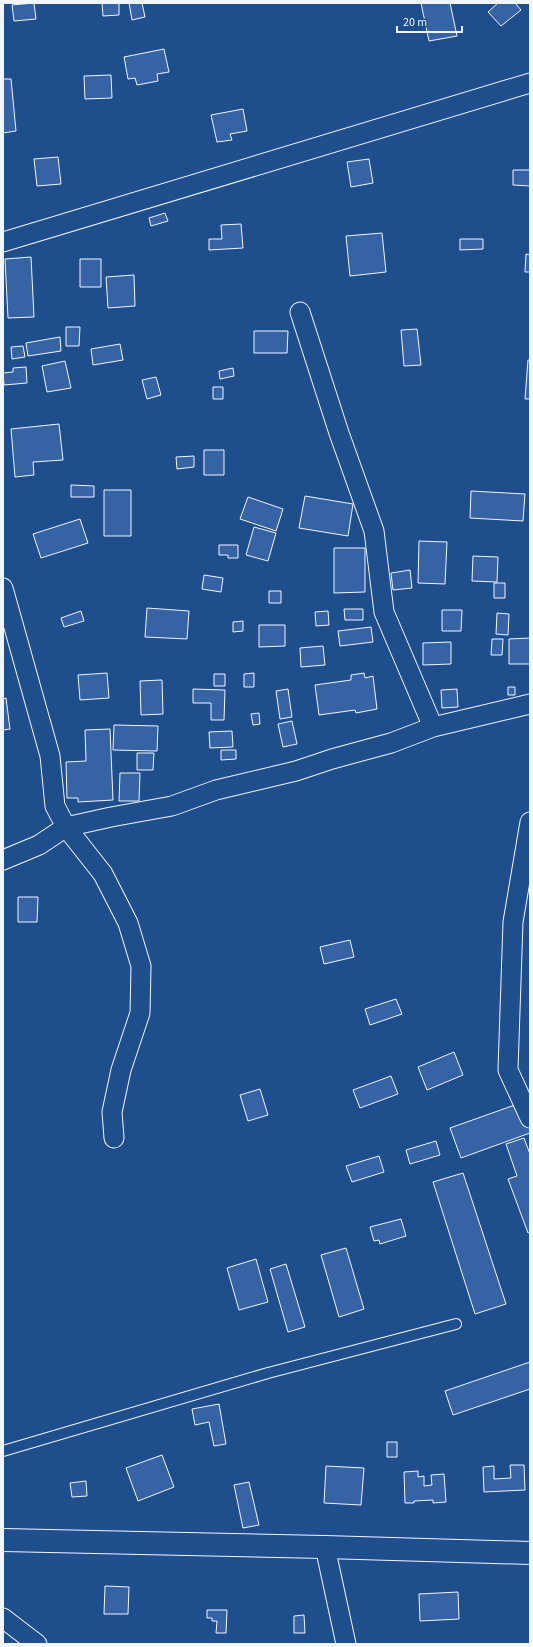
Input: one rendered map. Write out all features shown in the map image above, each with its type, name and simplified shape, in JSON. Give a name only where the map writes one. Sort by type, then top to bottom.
[{"type":"street","points":[[3,242],[530,83]]},
{"type":"street","points":[[300,312],[339,433],[374,531],[384,612],[433,727]]},
{"type":"street","points":[[3,588],[50,756],[54,806],[66,827],[103,874],[128,923],[141,966],[140,1013],[122,1070],[112,1112],[114,1138]]},
{"type":"street","points":[[3,860],[39,845],[66,827],[172,806],[216,790],[296,771],[332,759],[392,743],[433,727],[530,704]]},
{"type":"street","points":[[530,822],[513,922],[508,1070],[530,1118]]},
{"type":"street","points":[[3,1540],[530,1553]]},
{"type":"street","points":[[325,1547],[346,1644]]},
{"type":"street","points":[[3,1618],[37,1644]]},
{"type":"lane","points":[[3,1451],[268,1373],[456,1324]]},
{"type":"building","points":[[34,3],[36,19],[14,21],[12,5]]},
{"type":"building","points":[[102,3],[119,3],[119,15],[103,16]]},
{"type":"building","points":[[129,3],[142,3],[145,17],[132,20]]},
{"type":"building","points":[[421,3],[450,3],[457,36],[429,41]]},
{"type":"building","points":[[498,3],[515,3],[521,10],[501,26],[488,12]]},
{"type":"building","points":[[164,49],[169,72],[157,74],[158,81],[137,85],[135,78],[128,79],[124,57]]},
{"type":"building","points":[[111,75],[112,98],[85,99],[84,76]]},
{"type":"building","points":[[3,79],[11,79],[16,131],[3,133]]},
{"type":"building","points":[[243,109],[247,131],[230,134],[232,140],[217,142],[211,115]]},
{"type":"building","points":[[58,157],[61,184],[37,186],[34,159]]},
{"type":"building","points":[[369,159],[373,183],[351,187],[347,162]]},
{"type":"building","points":[[513,170],[530,170],[530,186],[513,185]]},
{"type":"building","points":[[165,213],[168,221],[151,226],[149,218]]},
{"type":"building","points":[[241,224],[243,248],[209,250],[209,239],[222,239],[221,225]]},
{"type":"building","points":[[382,233],[386,272],[350,276],[346,236]]},
{"type":"building","points":[[460,239],[483,239],[483,249],[460,250]]},
{"type":"building","points":[[526,254],[530,255],[530,272],[525,272]]},
{"type":"building","points":[[31,257],[34,317],[8,318],[5,259]]},
{"type":"building","points":[[80,259],[101,259],[101,287],[80,287]]},
{"type":"building","points":[[134,275],[135,306],[108,308],[106,277]]},
{"type":"building","points":[[66,327],[80,327],[79,346],[66,346]]},
{"type":"building","points":[[417,329],[421,365],[404,366],[401,330]]},
{"type":"building","points":[[254,331],[288,331],[287,353],[254,353]]},
{"type":"building","points":[[60,337],[61,351],[28,356],[26,343]]},
{"type":"building","points":[[120,344],[123,360],[93,365],[91,349]]},
{"type":"building","points":[[23,346],[25,357],[12,359],[11,347]]},
{"type":"building","points":[[528,360],[530,360],[530,399],[525,399]]},
{"type":"building","points":[[65,361],[71,388],[47,392],[42,366]]},
{"type":"building","points":[[26,367],[27,383],[4,385],[3,373],[13,372],[13,368]]},
{"type":"building","points":[[233,368],[234,376],[220,379],[219,371]]},
{"type":"building","points":[[156,377],[161,395],[147,399],[142,380]]},
{"type":"building","points":[[213,387],[223,387],[223,399],[213,399]]},
{"type":"building","points":[[59,424],[63,460],[33,462],[34,475],[15,477],[11,429]]},
{"type":"building","points":[[204,450],[224,450],[224,475],[204,475]]},
{"type":"building","points":[[194,456],[194,467],[177,469],[176,457]]},
{"type":"building","points":[[71,485],[94,486],[94,497],[71,497]]},
{"type":"building","points":[[104,490],[131,490],[131,536],[104,536]]},
{"type":"building","points":[[471,491],[525,494],[523,521],[470,518]]},
{"type":"building","points":[[305,496],[353,504],[348,536],[299,528]]},
{"type":"building","points":[[248,497],[283,509],[276,531],[240,519]]},
{"type":"building","points":[[80,519],[88,543],[41,558],[33,534]]},
{"type":"building","points":[[254,527],[276,533],[268,561],[246,555]]},
{"type":"building","points":[[419,541],[447,542],[445,584],[418,583]]},
{"type":"building","points":[[219,545],[238,545],[238,558],[228,558],[228,555],[219,555]]},
{"type":"building","points":[[334,548],[365,548],[365,592],[334,593]]},
{"type":"building","points":[[473,556],[498,557],[497,582],[472,581]]},
{"type":"building","points":[[410,570],[412,588],[393,590],[391,573]]},
{"type":"building","points":[[204,575],[223,578],[221,592],[202,589]]},
{"type":"building","points":[[494,583],[505,583],[505,598],[494,598]]},
{"type":"building","points":[[269,591],[281,591],[281,603],[269,603]]},
{"type":"building","points":[[147,608],[189,611],[187,639],[145,637]]},
{"type":"building","points":[[344,609],[363,609],[363,620],[345,620]]},
{"type":"building","points":[[442,610],[462,610],[461,631],[442,631]]},
{"type":"building","points":[[81,611],[84,621],[64,627],[61,618]]},
{"type":"building","points":[[328,611],[329,625],[316,626],[315,612]]},
{"type":"building","points":[[497,613],[509,614],[508,635],[496,634]]},
{"type":"building","points":[[243,621],[243,631],[233,632],[233,622]]},
{"type":"building","points":[[259,625],[285,625],[285,646],[259,647]]},
{"type":"building","points":[[371,627],[373,642],[340,646],[338,631]]},
{"type":"building","points":[[530,638],[530,664],[509,664],[509,639]]},
{"type":"building","points":[[492,639],[503,639],[502,655],[491,655]]},
{"type":"building","points":[[451,642],[451,664],[423,665],[423,643]]},
{"type":"building","points":[[323,646],[325,665],[301,667],[300,648]]},
{"type":"building","points":[[107,673],[109,698],[80,700],[78,675]]},
{"type":"building","points":[[254,673],[254,687],[244,687],[244,674]]},
{"type":"building","points":[[364,673],[365,678],[373,676],[377,709],[356,713],[355,710],[319,715],[315,685],[351,680],[351,675]]},
{"type":"building","points":[[214,674],[225,674],[225,686],[214,686]]},
{"type":"building","points":[[162,680],[163,714],[141,715],[140,681]]},
{"type":"building","points":[[508,687],[515,687],[515,695],[508,695]]},
{"type":"building","points":[[193,689],[225,690],[224,720],[211,720],[211,703],[193,703]]},
{"type":"building","points":[[288,689],[292,717],[280,719],[276,691]]},
{"type":"building","points":[[457,689],[458,707],[442,708],[441,690]]},
{"type":"building","points":[[6,698],[10,729],[3,730],[3,699]]},
{"type":"building","points":[[259,713],[260,724],[253,725],[251,714]]},
{"type":"building","points":[[292,721],[297,744],[283,747],[278,724]]},
{"type":"building","points":[[114,725],[158,726],[157,751],[113,750]]},
{"type":"building","points":[[110,729],[113,800],[78,802],[78,798],[67,798],[66,762],[86,761],[85,730]]},
{"type":"building","points":[[232,731],[233,747],[210,748],[209,732]]},
{"type":"building","points":[[221,750],[236,750],[236,759],[221,760]]},
{"type":"building","points":[[137,753],[154,753],[153,770],[137,770]]},
{"type":"building","points":[[120,773],[140,773],[139,801],[119,801]]},
{"type":"building","points":[[18,897],[38,897],[37,922],[18,922]]},
{"type":"building","points":[[350,940],[354,957],[324,964],[320,947]]},
{"type":"building","points":[[396,999],[402,1014],[370,1025],[365,1009]]},
{"type":"building","points":[[454,1052],[463,1075],[427,1090],[418,1067]]},
{"type":"building","points":[[391,1076],[398,1094],[360,1108],[353,1090]]},
{"type":"building","points":[[260,1089],[268,1115],[248,1121],[240,1095]]},
{"type":"building","points":[[526,1101],[530,1112],[530,1133],[461,1158],[450,1128]]},
{"type":"building","points":[[524,1138],[530,1154],[530,1232],[528,1233],[508,1179],[517,1176],[506,1144]]},
{"type":"building","points":[[436,1141],[440,1155],[410,1164],[406,1150]]},
{"type":"building","points":[[379,1156],[384,1172],[352,1182],[346,1166]]},
{"type":"building","points":[[463,1173],[506,1304],[475,1314],[433,1182]]},
{"type":"building","points":[[401,1219],[406,1236],[380,1244],[379,1240],[374,1241],[370,1227]]},
{"type":"building","points":[[346,1248],[364,1309],[339,1317],[321,1255]]},
{"type":"building","points":[[256,1259],[268,1302],[239,1310],[227,1268]]},
{"type":"building","points":[[286,1264],[305,1327],[288,1332],[270,1269]]},
{"type":"building","points":[[530,1362],[530,1389],[453,1415],[445,1391]]},
{"type":"building","points":[[219,1404],[226,1444],[214,1446],[209,1422],[195,1425],[192,1409]]},
{"type":"building","points":[[387,1442],[397,1442],[397,1457],[387,1457]]},
{"type":"building","points":[[162,1455],[174,1487],[138,1501],[126,1468]]},
{"type":"building","points":[[510,1465],[524,1465],[525,1490],[484,1492],[483,1467],[494,1466],[494,1479],[511,1478]]},
{"type":"building","points":[[326,1466],[364,1468],[361,1505],[324,1503]]},
{"type":"building","points":[[418,1471],[418,1477],[424,1476],[424,1486],[432,1485],[431,1475],[444,1474],[446,1502],[433,1503],[433,1500],[405,1503],[404,1472]]},
{"type":"building","points":[[86,1481],[87,1496],[72,1497],[70,1483]]},
{"type":"building","points":[[249,1482],[259,1525],[243,1528],[234,1485]]},
{"type":"building","points":[[105,1586],[129,1587],[128,1614],[104,1614]]},
{"type":"building","points":[[458,1592],[459,1619],[420,1621],[419,1594]]},
{"type":"building","points":[[207,1610],[227,1610],[226,1633],[216,1633],[217,1621],[212,1621],[212,1618],[207,1618]]},
{"type":"building","points":[[304,1615],[305,1633],[294,1633],[294,1616]]}]
